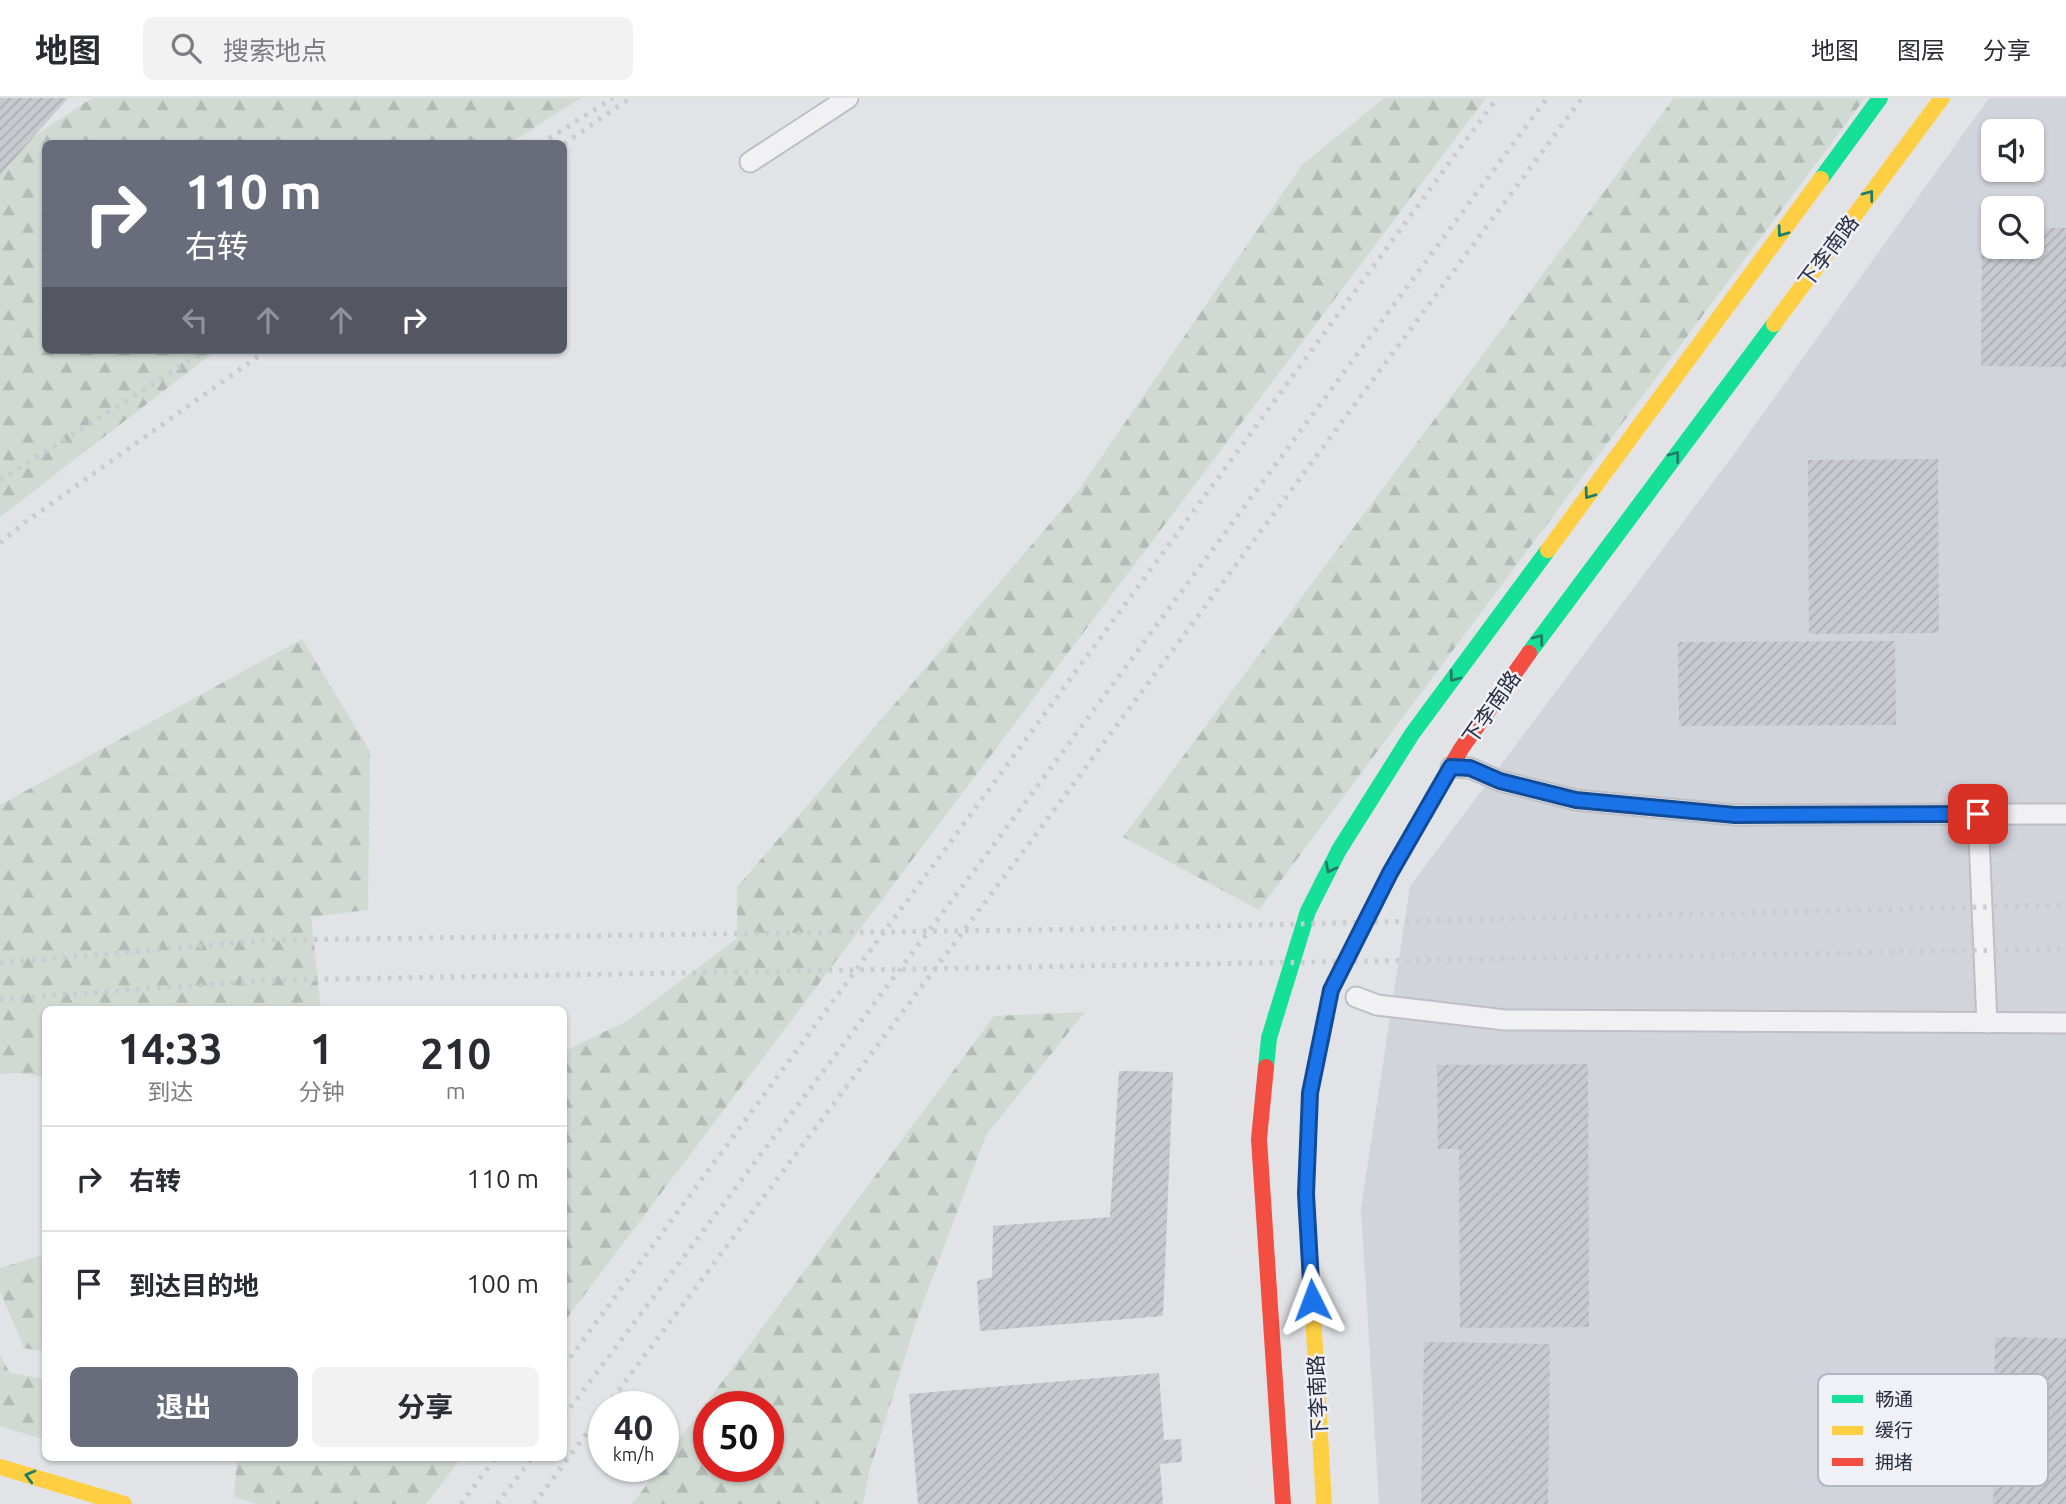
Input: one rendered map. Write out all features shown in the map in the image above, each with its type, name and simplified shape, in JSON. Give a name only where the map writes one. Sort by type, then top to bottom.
[{"type":"main road","name":"下李南路","points":[[1283,1504],[1259,1139],[1269,1038],[1291,985],[1308,911],[1323,893],[1339,849],[1412,734],[1880,98]]},
{"type":"main road","name":"下李南路","points":[[1324,1504],[1306,1194],[1310,1093],[1325,989],[1368,903],[1390,873],[1461,749],[1531,649],[1942,98]]},
{"type":"main road","points":[[1325,989],[1356,997]]},
{"type":"main road","points":[[0,1467],[124,1504]]},
{"type":"lane","points":[[750,162],[848,98]]},
{"type":"lane","points":[[1451,767],[1470,768],[1500,781],[1576,800],[1735,815],[2066,814]]},
{"type":"lane","points":[[1978,814],[1987,1023]]},
{"type":"lane","points":[[1356,997],[1377,1005],[1505,1020],[2066,1023]]},
{"type":"shaded area","points":[[1989,98],[2066,98],[2066,1504],[1379,1504],[1361,1208],[1410,886],[1737,450]]},
{"type":"green space","points":[[92,98],[581,98],[515,140],[42,140],[42,354],[212,354],[0,517],[0,159]]},
{"type":"green space","points":[[1384,98],[1486,98],[567,1318],[567,1050],[629,1020],[737,938],[737,887],[1078,491],[1302,165]]},
{"type":"green space","points":[[1674,98],[1865,98],[1259,910],[1123,837]]},
{"type":"green space","points":[[302,639],[370,751],[368,910],[311,917],[321,1006],[42,1006],[42,1077],[0,1074],[0,805]]},
{"type":"green space","points":[[1085,1012],[986,1135],[916,1322],[870,1469],[863,1504],[632,1504],[649,1482],[679,1482],[679,1439],[693,1421],[693,1482],[784,1482],[784,1391],[715,1391],[994,1016]]},
{"type":"green space","points":[[42,1255],[42,1351],[24,1348],[0,1291],[0,1268]]},
{"type":"green space","points":[[0,1355],[10,1373],[42,1378],[42,1439],[0,1426]]},
{"type":"green space","points":[[237,1461],[459,1461],[426,1504],[256,1504],[234,1497]]},
{"type":"building","points":[[0,98],[68,98],[0,175]]},
{"type":"building","points":[[2044,228],[2066,228],[2066,367],[1981,366],[1982,259],[2044,259]]},
{"type":"building","points":[[1938,459],[1939,633],[1809,634],[1808,460]]},
{"type":"building","points":[[1895,641],[1896,725],[1679,726],[1678,642]]},
{"type":"building","points":[[1588,1064],[1589,1327],[1460,1328],[1459,1149],[1438,1149],[1437,1065]]},
{"type":"building","points":[[1119,1071],[1173,1072],[1163,1316],[980,1331],[977,1281],[992,1277],[993,1226],[1110,1217]]},
{"type":"building","points":[[1995,1337],[2066,1338],[2066,1504],[1993,1504],[1993,1486],[2048,1486],[2048,1374],[1995,1374]]},
{"type":"building","points":[[1424,1342],[1550,1344],[1548,1504],[1421,1504]]},
{"type":"building","points":[[1159,1373],[1164,1440],[1181,1439],[1182,1462],[1160,1464],[1163,1504],[918,1504],[909,1394]]},
{"type":"railway","points":[[546,140],[613,98]]},
{"type":"railway","points":[[567,142],[630,98]]},
{"type":"railway","points":[[567,1362],[1497,98]]},
{"type":"railway","points":[[567,1412],[1016,815],[1547,98]]},
{"type":"railway","points":[[618,1391],[1040,829],[1582,98]]},
{"type":"railway","points":[[0,480],[201,354]]},
{"type":"railway","points":[[0,543],[24,523],[261,354]]},
{"type":"railway","points":[[0,963],[272,940],[1095,929],[2066,905]]},
{"type":"railway","points":[[0,999],[274,980],[2066,949]]},
{"type":"railway","points":[[567,1460],[588,1431]]},
{"type":"railway","points":[[461,1504],[493,1461]]},
{"type":"railway","points":[[497,1504],[530,1461]]},
{"type":"railway","points":[[534,1504],[566,1461]]},
{"type":"traffic: fast","points":[[1821,179],[1880,98]]},
{"type":"traffic: fast","points":[[1529,653],[1774,324]]},
{"type":"traffic: fast","points":[[1266,1067],[1269,1038],[1308,911],[1339,850],[1412,734],[1548,550]]},
{"type":"traffic: slow","points":[[1774,324],[1942,98]]},
{"type":"traffic: slow","points":[[1548,550],[1821,179]]},
{"type":"traffic: slow","points":[[1309,1114],[1306,1194],[1324,1504]]},
{"type":"traffic: slow","points":[[0,1467],[124,1504]]},
{"type":"traffic: jam","points":[[1309,1114],[1310,1093],[1331,990],[1390,873],[1461,749],[1529,653]]},
{"type":"traffic: jam","points":[[1266,1067],[1259,1139],[1283,1504]]},
{"type":"route","points":[[1312,1300],[1306,1194],[1310,1093],[1331,990],[1390,873],[1451,767],[1470,768],[1500,781],[1576,800],[1735,815],[1978,814]]}]
